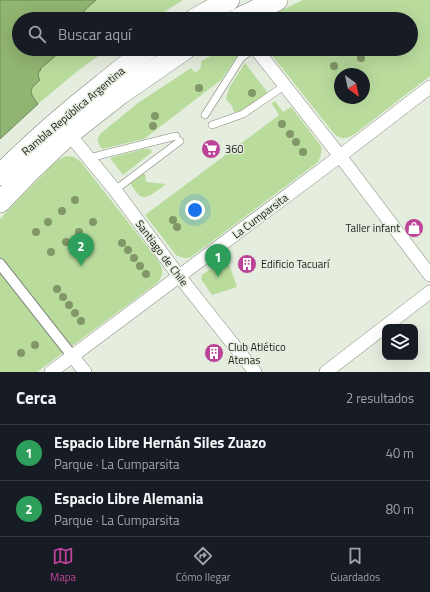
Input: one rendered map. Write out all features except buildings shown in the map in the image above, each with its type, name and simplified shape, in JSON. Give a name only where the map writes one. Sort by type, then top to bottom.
[{"type":"main road","points":[[252,12],[277,0]]},
{"type":"main road","points":[[216,12],[228,8]]},
{"type":"main road","name":"Rambla República Argentina","points":[[0,176],[58,120],[139,56]]},
{"type":"main road","name":"Rambla República Argentina","points":[[0,202],[69,134],[120,94],[175,56]]},
{"type":"street","points":[[260,56],[340,156],[430,275]]},
{"type":"street","name":"La Cumparsita","points":[[51,372],[430,87]]},
{"type":"street","name":"Santiago de Chile","points":[[69,134],[115,190],[255,372]]},
{"type":"street","points":[[0,264],[85,372]]},
{"type":"street","points":[[326,372],[430,292]]},
{"type":"lane","points":[[205,115],[241,58],[244,56]]},
{"type":"lane","points":[[212,125],[243,114],[284,86]]},
{"type":"lane","points":[[89,158],[178,139],[115,190]]},
{"type":"shaded area","points":[[0,0],[96,0],[84,12],[12,12],[12,56],[55,56],[40,69],[41,70],[38,75],[40,80],[33,86],[31,91],[38,104],[0,139]]},
{"type":"shaded area","points":[[96,0],[183,0],[164,12],[84,12]]},
{"type":"shaded area","points":[[303,0],[430,0],[430,76],[350,137],[341,138],[335,134],[273,56],[418,56],[418,12],[278,12]]},
{"type":"shaded area","points":[[54,56],[98,56],[38,104],[31,94],[31,89],[40,80],[38,75],[39,69]]},
{"type":"shaded area","points":[[211,56],[237,56],[221,80],[144,139],[102,149],[98,142],[100,134],[138,103],[191,68],[194,72],[198,71],[201,67],[201,61]]},
{"type":"shaded area","points":[[245,63],[268,93],[244,111],[234,112],[232,106],[226,99],[229,88]]},
{"type":"shaded area","points":[[275,101],[283,112],[291,107],[321,146],[321,154],[318,162],[191,257],[184,258],[176,255],[145,215],[279,115],[272,104]]},
{"type":"shaded area","points":[[144,149],[150,149],[152,152],[123,175],[110,158]]},
{"type":"shaded area","points":[[63,157],[74,157],[81,162],[157,259],[162,268],[162,274],[157,283],[37,372],[0,372],[0,219],[52,165]]},
{"type":"shaded area","points":[[145,174],[146,182],[166,184],[146,197],[140,196],[130,183]]},
{"type":"shaded area","points":[[227,258],[237,287],[212,295],[201,279],[202,275]]},
{"type":"place","name":"360","points":[[211,149]]},
{"type":"place","name":"Taller infant","points":[[414,228]]},
{"type":"place","name":"Edificio Tacuarí","points":[[247,264]]},
{"type":"place","name":"Espacio Libre Alemania","points":[[81,266]]},
{"type":"place","name":"Espacio Libre Hernán Siles Zuazo","points":[[218,277]]},
{"type":"place","name":"Club Atlético Atenas","points":[[214,353]]}]
